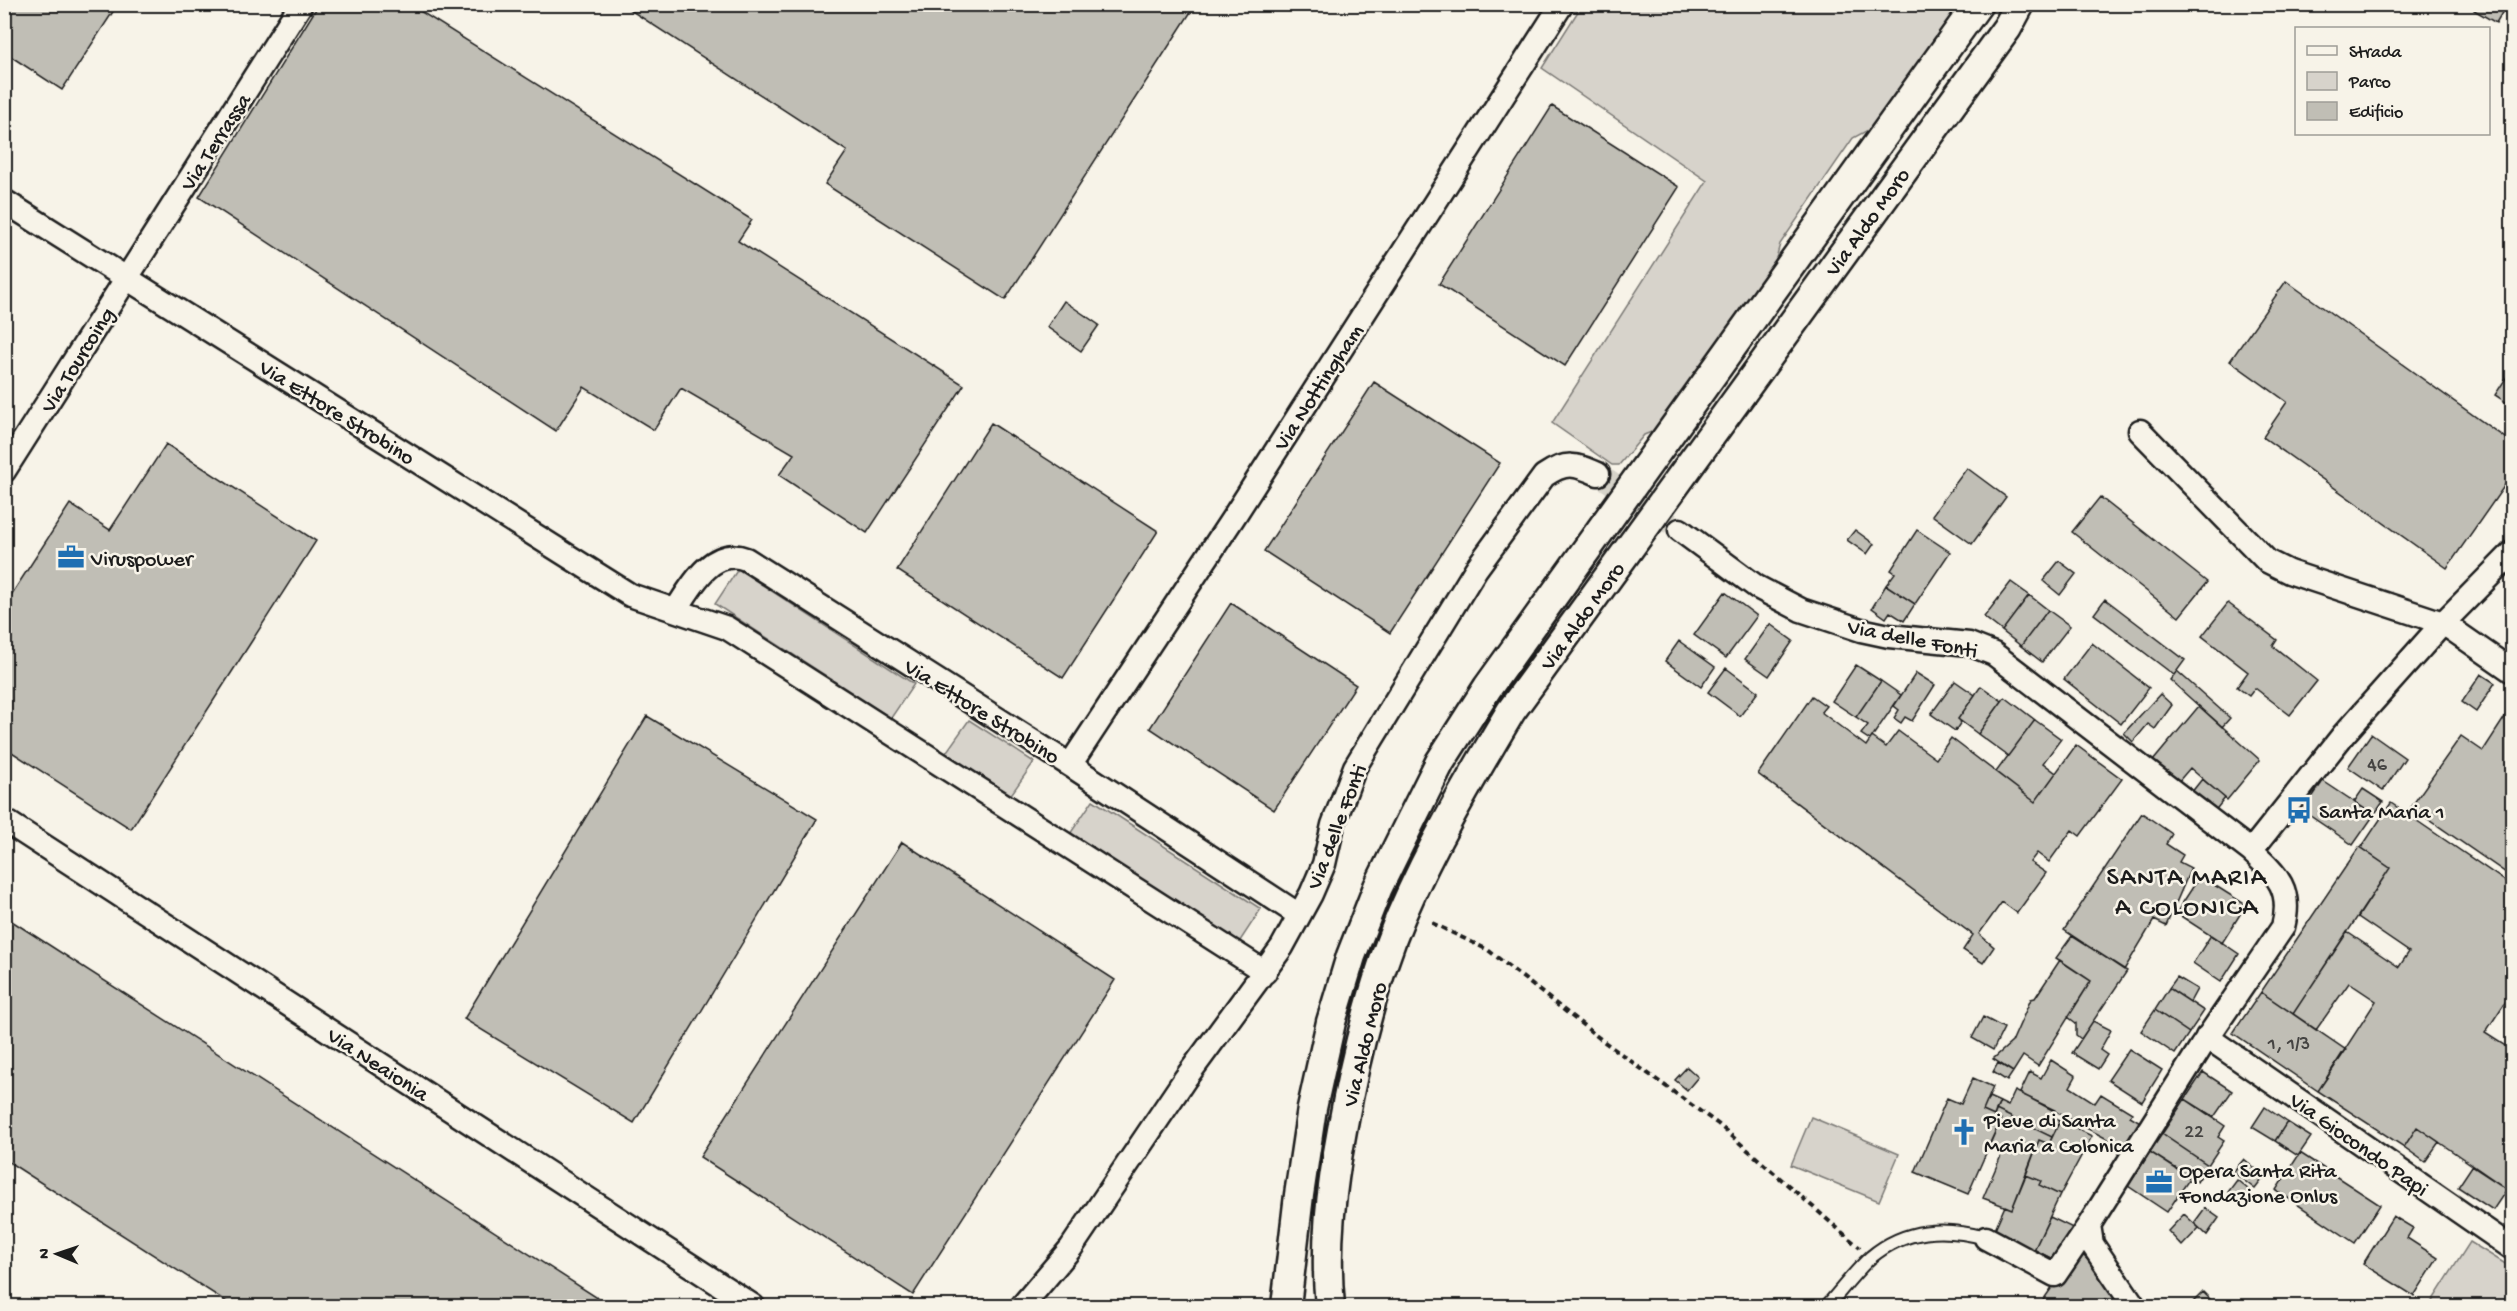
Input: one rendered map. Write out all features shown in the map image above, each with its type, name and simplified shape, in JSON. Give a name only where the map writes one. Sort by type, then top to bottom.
[{"type":"street","name":"Via Terrassa","points":[[127,278],[301,4]]},
{"type":"street","name":"Via Nottingham","points":[[1070,765],[1233,518],[1562,4]]},
{"type":"street","name":"Via Aldo Moro","points":[[1286,1306],[1312,1108],[1331,1022],[1352,956],[1378,887],[1440,762],[1488,687],[1978,4]]},
{"type":"street","name":"Via Aldo Moro","points":[[1330,1306],[1327,1279],[1331,1194],[1351,1079],[1365,1022],[1401,916],[1443,828],[1511,711],[2007,28],[2020,4]]},
{"type":"street","name":"Via Ettore Strobino","points":[[4,201],[630,596],[727,628],[1265,972]]},
{"type":"street","name":"Via Tourcoing","points":[[4,471],[127,278]]},
{"type":"street","points":[[2140,430],[2267,561],[2289,572],[2443,623],[2512,671]]},
{"type":"street","name":"Via delle Fonti","points":[[1022,1306],[1071,1248],[1185,1079],[1265,972],[1299,915],[1324,864],[1333,825],[1355,767],[1476,569],[1544,476],[1568,465],[1580,466],[1598,474]]},
{"type":"street","name":"Via delle Fonti","points":[[1680,530],[1757,587],[1801,610],[1861,630],[1889,636],[1969,644],[1994,654],[2251,851],[2276,874],[2285,896],[2287,912],[2279,933],[2207,1037],[2055,1275],[1986,1238]]},
{"type":"street","points":[[2251,851],[2344,734],[2443,623],[2512,554]]},
{"type":"street","name":"Via Ettore Strobino","points":[[676,610],[694,583],[710,565],[723,556],[737,556],[1070,765],[1299,915]]},
{"type":"street","name":"Via Neaionia","points":[[4,820],[749,1306]]},
{"type":"street","name":"Via Giocondo Papi","points":[[2207,1037],[2512,1248]]},
{"type":"street","points":[[2089,1225],[2092,1244],[2134,1306]]},
{"type":"lane","points":[[1827,1306],[1870,1258],[1898,1240],[1926,1232],[1959,1231],[1986,1238]]},
{"type":"path","points":[[1432,923],[1488,950],[1603,1041],[1718,1124],[1870,1258]]},
{"type":"green space","points":[[1582,5],[1960,5],[1870,129],[1853,138],[1780,244],[1775,262],[1654,431],[1644,435],[1619,465],[1612,465],[1552,423],[1707,181],[1542,68]]},
{"type":"green space","points":[[738,569],[914,684],[891,718],[715,604]]},
{"type":"green space","points":[[969,720],[1034,762],[1010,796],[945,754]]},
{"type":"green space","points":[[1093,800],[1261,909],[1238,944],[1070,834]]},
{"type":"green space","points":[[1811,1117],[1899,1154],[1879,1201],[1791,1165]]},
{"type":"green space","points":[[2470,1242],[2512,1268],[2512,1306],[2429,1306]]},
{"type":"building","points":[[4,4],[118,4],[62,90],[4,52]]},
{"type":"building","points":[[319,4],[409,4],[752,220],[738,241],[964,385],[867,533],[779,475],[794,454],[681,388],[654,430],[584,387],[556,431],[199,197]]},
{"type":"building","points":[[621,4],[1196,4],[1005,300],[825,184],[847,151]]},
{"type":"building","points":[[2478,4],[2507,4],[2496,23],[2474,10]]},
{"type":"building","points":[[1552,106],[1679,187],[1565,366],[1439,284]]},
{"type":"building","points":[[2286,281],[2512,443],[2512,475],[2447,568],[2263,437],[2287,402],[2230,361]]},
{"type":"building","points":[[1064,301],[1099,325],[1081,351],[1047,327]]},
{"type":"building","points":[[2508,375],[2512,378],[2512,406],[2495,395]]},
{"type":"building","points":[[1374,382],[1500,463],[1390,633],[1264,551]]},
{"type":"building","points":[[991,423],[1158,531],[1063,678],[897,570]]},
{"type":"building","points":[[166,444],[316,541],[131,829],[4,747],[4,606],[70,504],[110,530]]},
{"type":"building","points":[[1967,468],[2006,497],[1972,544],[1932,515]]},
{"type":"building","points":[[2100,497],[2207,582],[2179,617],[2072,532]]},
{"type":"building","points":[[1855,530],[1874,544],[1867,554],[1847,540]]},
{"type":"building","points":[[1917,530],[1950,552],[1915,604],[1886,585],[1895,573],[1891,570]]},
{"type":"building","points":[[2059,561],[2076,574],[2060,595],[2043,581]]},
{"type":"building","points":[[2011,582],[2029,595],[2002,631],[1984,617]]},
{"type":"building","points":[[1886,585],[1915,604],[1904,621],[1890,612],[1886,618],[1872,608]]},
{"type":"building","points":[[1725,592],[1757,616],[1726,658],[1694,635]]},
{"type":"building","points":[[2029,595],[2048,610],[2021,646],[2002,631]]},
{"type":"building","points":[[2105,599],[2185,660],[2174,675],[2094,614]]},
{"type":"building","points":[[1231,603],[1356,685],[1274,810],[1150,728]]},
{"type":"building","points":[[2228,603],[2277,640],[2273,646],[2317,681],[2290,715],[2255,688],[2249,696],[2237,687],[2248,672],[2202,636]]},
{"type":"building","points":[[2048,610],[2070,626],[2042,662],[2021,646]]},
{"type":"building","points":[[1770,624],[1793,641],[1769,676],[1745,659]]},
{"type":"building","points":[[1679,641],[1715,667],[1701,687],[1665,661]]},
{"type":"building","points":[[2092,643],[2149,688],[2121,724],[2064,679]]},
{"type":"building","points":[[1856,665],[1881,681],[1856,717],[1832,701]]},
{"type":"building","points":[[1726,668],[1758,692],[1740,716],[1708,692]]},
{"type":"building","points":[[2177,671],[2230,718],[2222,727],[2170,680]]},
{"type":"building","points":[[1916,673],[1935,685],[1912,721],[1905,717],[1901,723],[1894,718],[1899,710],[1894,706]]},
{"type":"building","points":[[2481,674],[2495,683],[2476,712],[2462,702]]},
{"type":"building","points":[[1881,681],[1901,695],[1870,740],[1861,734],[1868,725],[1856,717]]},
{"type":"building","points":[[1955,681],[1975,695],[1958,719],[1961,722],[1955,731],[1931,714]]},
{"type":"building","points":[[1981,686],[2002,701],[1978,734],[1958,719]]},
{"type":"building","points":[[2160,694],[2172,705],[2155,729],[2148,724],[2133,742],[2124,733]]},
{"type":"building","points":[[1812,696],[1826,706],[1821,712],[1866,746],[1872,737],[1886,747],[1898,731],[1936,759],[1951,738],[2035,802],[2076,745],[2122,779],[2080,836],[2072,830],[2049,862],[2037,853],[2030,862],[2046,873],[2017,913],[2002,902],[1979,934],[1994,947],[1983,963],[1963,950],[1973,935],[1758,774]]},
{"type":"building","points":[[2005,697],[2035,720],[2008,756],[1978,734]]},
{"type":"building","points":[[2199,706],[2260,760],[2227,800],[2190,768],[2178,782],[2153,761]]},
{"type":"building","points":[[2512,706],[2512,877],[2411,807],[2461,736],[2483,751]]},
{"type":"building","points":[[647,716],[817,819],[634,1123],[464,1019]]},
{"type":"building","points":[[2035,720],[2061,739],[2043,763],[2056,773],[2035,802],[1996,772]]},
{"type":"building","points":[[2371,734],[2405,758],[2383,791],[2348,767]]},
{"type":"building","points":[[2202,779],[2225,798],[2214,812],[2191,793]]},
{"type":"building","points":[[2323,781],[2374,815],[2353,845],[2303,811]]},
{"type":"building","points":[[2363,789],[2383,802],[2374,815],[2354,802]]},
{"type":"building","points":[[2391,803],[2512,886],[2512,992],[2485,1033],[2510,1049],[2512,1045],[2512,1181],[2507,1189],[2417,1127],[2404,1147],[2318,1091],[2376,1001],[2349,983],[2316,1030],[2293,1014],[2347,932],[2399,967],[2409,952],[2358,917],[2390,868],[2361,848]]},
{"type":"building","points":[[2142,813],[2172,834],[2166,844],[2183,855],[2179,862],[2191,868],[2166,926],[2154,920],[2124,970],[2064,930]]},
{"type":"building","points":[[902,842],[1115,980],[913,1295],[700,1157]]},
{"type":"building","points":[[2359,847],[2390,868],[2293,1014],[2261,992]]},
{"type":"building","points":[[2200,876],[2246,905],[2222,943],[2176,913]]},
{"type":"building","points":[[4,916],[610,1306],[233,1306],[4,1159]]},
{"type":"building","points":[[2211,935],[2239,954],[2221,982],[2193,963]]},
{"type":"building","points":[[2072,936],[2127,971],[2081,1039],[2076,1035],[2076,1023],[2068,1017],[2091,981],[2056,958]]},
{"type":"building","points":[[2060,960],[2091,981],[2038,1066],[2023,1056],[2013,1072],[1993,1059],[2012,1042],[2031,999],[2035,998]]},
{"type":"building","points":[[2177,977],[2197,989],[2190,1002],[2169,988]]},
{"type":"building","points":[[2169,988],[2204,1011],[2189,1033],[2155,1010]]},
{"type":"building","points":[[2261,992],[2346,1050],[2318,1091],[2233,1033]]},
{"type":"building","points":[[2155,1010],[2189,1033],[2175,1054],[2141,1031]]},
{"type":"building","points":[[1983,1017],[2004,1028],[1993,1050],[1972,1038]]},
{"type":"building","points":[[2093,1021],[2111,1030],[2100,1050],[2107,1055],[2098,1069],[2072,1053]]},
{"type":"building","points":[[2129,1049],[2162,1070],[2142,1102],[2108,1080]]},
{"type":"building","points":[[2051,1060],[2076,1076],[2070,1087],[2095,1103],[2101,1094],[2132,1113],[2130,1116],[2142,1123],[2126,1149],[2020,1093],[2030,1072],[2041,1078]]},
{"type":"building","points":[[1998,1063],[2013,1072],[2007,1081],[1993,1072]]},
{"type":"building","points":[[1687,1067],[1698,1077],[1687,1090],[1675,1080]]},
{"type":"building","points":[[2203,1072],[2232,1091],[2214,1117],[2185,1099]]},
{"type":"building","name":"Pieve di Santa Maria a Colonica","points":[[1973,1078],[1993,1087],[1983,1111],[2001,1119],[1968,1194],[1915,1172],[1947,1098],[1961,1104]]},
{"type":"building","points":[[2015,1091],[2055,1110],[2052,1117],[2060,1121],[2052,1137],[1996,1110],[2000,1102],[2008,1106]]},
{"type":"building","points":[[1989,1097],[2000,1102],[1994,1116],[1983,1111]]},
{"type":"building","points":[[2185,1099],[2225,1126],[2218,1137],[2224,1141],[2208,1165],[2162,1134]]},
{"type":"building","points":[[2265,1107],[2287,1122],[2275,1141],[2252,1127]]},
{"type":"building","points":[[1996,1110],[2052,1137],[2049,1144],[2039,1140],[2012,1209],[1983,1198],[2003,1151],[1989,1145],[2001,1119],[1994,1116]]},
{"type":"building","points":[[2060,1121],[2092,1136],[2060,1195],[2039,1185],[2041,1181],[2026,1175],[2039,1140],[2049,1144]]},
{"type":"building","points":[[2287,1122],[2311,1137],[2298,1156],[2275,1141]]},
{"type":"building","points":[[2417,1127],[2439,1142],[2425,1162],[2404,1147]]},
{"type":"building","points":[[2162,1134],[2208,1165],[2197,1182],[2150,1152]]},
{"type":"building","name":"Opera Santa Rita Fondazione Onlus","points":[[2150,1152],[2190,1178],[2167,1212],[2128,1186]]},
{"type":"building","points":[[2300,1153],[2380,1205],[2355,1243],[2276,1190]]},
{"type":"building","points":[[2244,1159],[2265,1176],[2255,1189],[2233,1172]]},
{"type":"building","points":[[2472,1166],[2507,1189],[2493,1210],[2458,1187]]},
{"type":"building","points":[[2026,1175],[2041,1181],[2039,1185],[2060,1195],[2034,1250],[1994,1231],[2005,1206],[2012,1209]]},
{"type":"building","points":[[2237,1180],[2249,1190],[2240,1201],[2228,1192]]},
{"type":"building","points":[[2205,1208],[2219,1218],[2207,1235],[2194,1223]]},
{"type":"building","points":[[2184,1214],[2199,1228],[2182,1246],[2168,1231]]},
{"type":"building","points":[[2393,1216],[2413,1228],[2407,1238],[2438,1258],[2414,1296],[2363,1264]]},
{"type":"building","points":[[2050,1217],[2075,1229],[2059,1262],[2034,1250]]},
{"type":"building","points":[[2081,1253],[2113,1286],[2125,1306],[2111,1306],[2105,1299],[2099,1306],[2039,1306]]},
{"type":"building","points":[[2203,1292],[2217,1306],[2189,1306]]},
{"type":"tunnel","points":[[1598,474],[1680,530]]},
{"type":"place","name":"Viruspower","points":[[71,557]]},
{"type":"place","name":"Santa Maria 1","points":[[2299,810]]},
{"type":"place","name":"Pieve di Santa Maria a Colonica","points":[[1964,1132]]},
{"type":"place","name":"Opera Santa Rita Fondazione Onlus","points":[[2159,1182]]},
{"type":"district","name":"SANTA MARIA A COLONICA","points":[[2187,890]]}]
